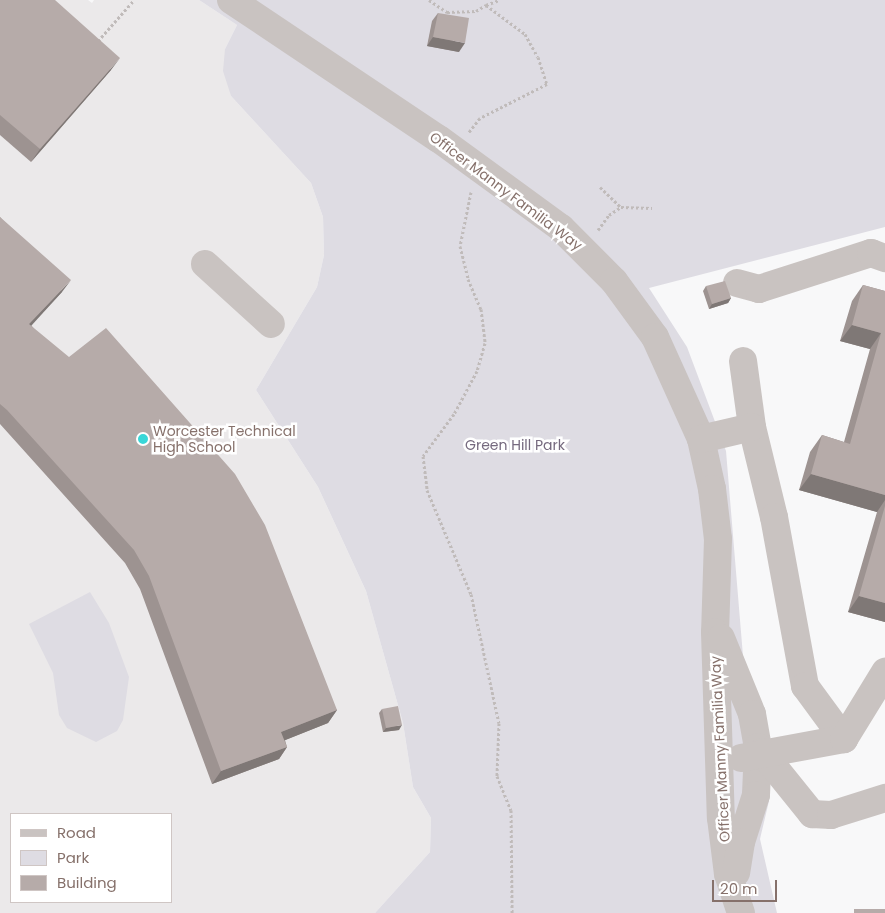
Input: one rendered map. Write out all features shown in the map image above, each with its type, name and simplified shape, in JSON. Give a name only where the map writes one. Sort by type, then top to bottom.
[{"type":"street","name":"Officer Manny Familia Way","points":[[231,0],[474,164],[583,247],[642,316],[666,359],[701,439],[712,488],[718,539],[716,600],[718,763],[728,874],[738,905]]},
{"type":"street","points":[[737,283],[759,289],[871,252],[885,258]]},
{"type":"street","points":[[205,264],[271,324]]},
{"type":"street","points":[[743,361],[752,427],[774,517],[805,686],[844,739]]},
{"type":"street","points":[[701,439],[752,427]]},
{"type":"street","name":"Officer Manny Familia Way","points":[[716,600],[724,650],[752,714],[760,753],[756,795],[740,842],[738,905]]},
{"type":"street","points":[[718,763],[760,753],[844,739],[885,672]]},
{"type":"street","points":[[760,753],[812,814],[831,816],[885,798]]},
{"type":"path","points":[[91,48],[134,0]]},
{"type":"path","points":[[429,0],[447,12],[476,11],[499,0]]},
{"type":"path","points":[[486,5],[525,34],[538,57],[547,84],[480,118],[466,135],[474,164],[460,246],[468,279],[481,309],[485,343],[477,371],[454,414],[423,456],[427,490],[471,594],[499,723],[497,776],[511,810],[512,913]]},
{"type":"path","points":[[600,187],[621,207]]},
{"type":"path","points":[[583,247],[609,215],[621,207],[652,208]]},
{"type":"shaded area","name":"Worcester Technical High School","points":[[0,0],[88,0],[92,3],[94,0],[199,0],[237,25],[225,49],[231,96],[311,183],[323,217],[324,255],[317,287],[256,390],[318,487],[366,591],[403,723],[413,787],[431,818],[430,852],[375,913],[0,913]]},
{"type":"green space","name":"Green Hill Park","points":[[199,0],[885,0],[885,227],[649,288],[687,347],[726,451],[743,656],[761,703],[769,801],[760,839],[777,913],[375,913],[430,852],[431,818],[413,787],[403,723],[366,591],[318,487],[256,390],[317,287],[324,255],[323,217],[311,183],[231,96],[223,71],[225,49],[237,25]]},
{"type":"green space","points":[[90,592],[109,623],[129,677],[123,720],[117,731],[96,742],[67,728],[59,715],[53,673],[29,624]]},
{"type":"building","points":[[0,0],[55,0],[120,58],[40,149],[0,115]]},
{"type":"building","points":[[438,13],[469,18],[465,43],[433,37]]},
{"type":"building","points":[[0,217],[71,280],[29,324],[69,357],[106,328],[235,474],[265,525],[337,710],[281,732],[287,747],[221,771],[149,576],[134,550],[0,404]]},
{"type":"building","points":[[725,281],[731,298],[712,304],[706,286]]},
{"type":"building","points":[[863,285],[885,291],[885,495],[811,474],[822,435],[850,444],[881,333],[852,325]]},
{"type":"building","points":[[885,506],[885,603],[859,596]]},
{"type":"building","points":[[398,706],[402,725],[386,728],[382,709]]},
{"type":"building","points":[[854,909],[885,909],[885,913],[854,913]]},
{"type":"place","name":"Worcester Technical High School","points":[[143,439]]}]
